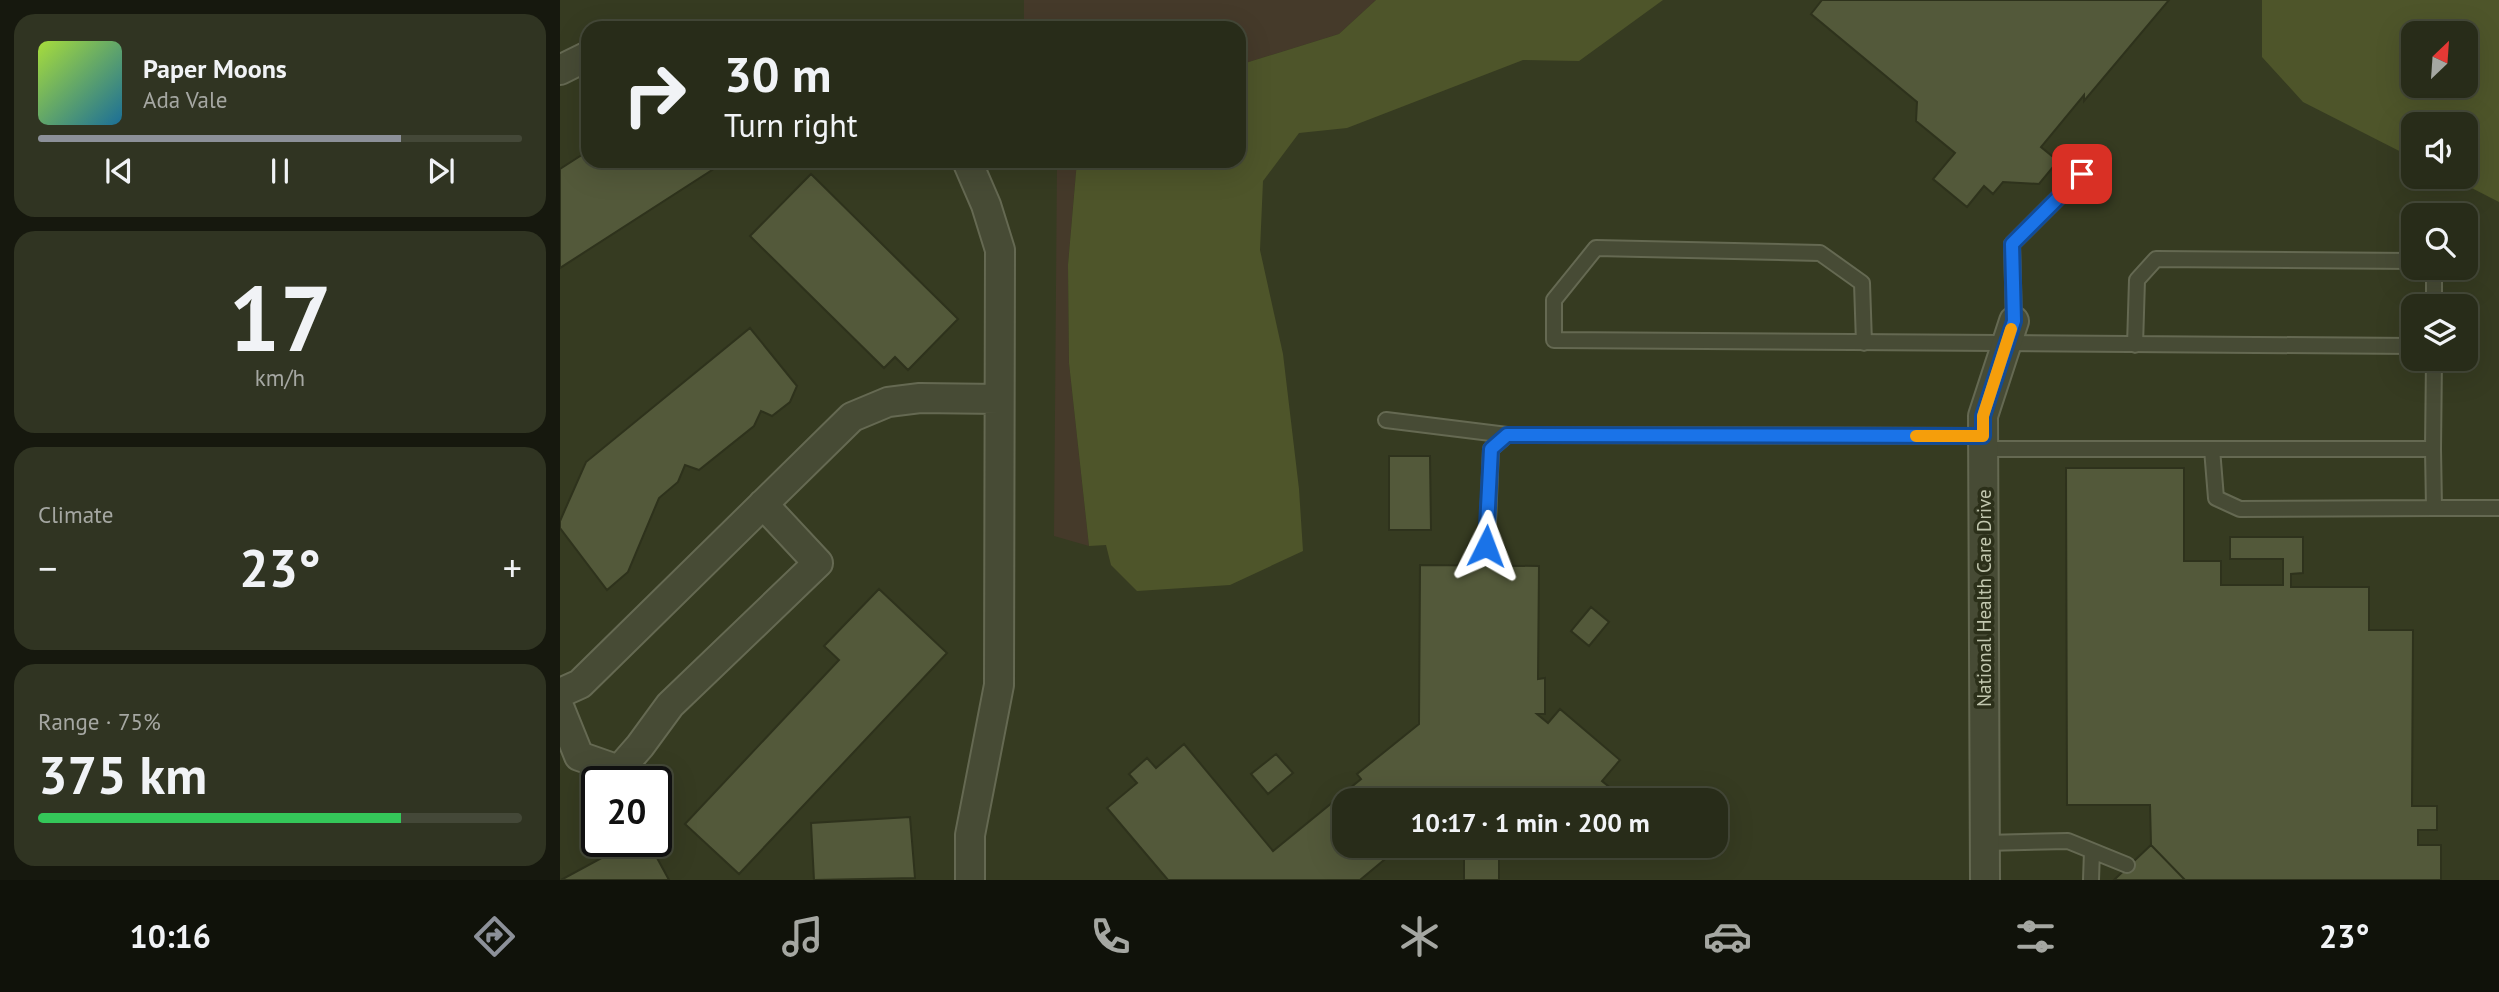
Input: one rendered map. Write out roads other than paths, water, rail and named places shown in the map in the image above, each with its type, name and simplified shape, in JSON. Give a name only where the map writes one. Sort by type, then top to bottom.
[{"type":"street","points":[[560,70],[581,60]]},
{"type":"street","points":[[970,168],[986,205],[1000,250],[999,685],[970,835],[970,880]]},
{"type":"street","name":"National Health Care Drive","points":[[1985,880],[1983,416],[2010,332]]},
{"type":"street","points":[[560,693],[580,684],[852,417],[899,400],[999,399]]},
{"type":"street","points":[[562,720],[579,755],[619,770],[670,705],[818,563],[763,504]]},
{"type":"lane","points":[[2010,332],[2012,244],[2096,159]]},
{"type":"lane","points":[[1864,343],[1862,283],[1820,253],[1596,248],[1554,300],[1554,340],[1864,343],[2010,332],[2135,345],[2401,346]]},
{"type":"lane","points":[[2135,345],[2137,280],[2155,259],[2401,261]]},
{"type":"lane","points":[[2434,371],[2434,508]]},
{"type":"lane","points":[[1385,421],[1507,435],[1983,442],[2212,449],[2433,449]]},
{"type":"lane","points":[[1486,546],[1491,449],[1507,435]]},
{"type":"lane","points":[[2212,449],[2216,498],[2240,509],[2499,508]]},
{"type":"lane","points":[[1985,843],[2068,841],[2127,865]]},
{"type":"lane","points":[[2091,880],[2092,851]]}]
